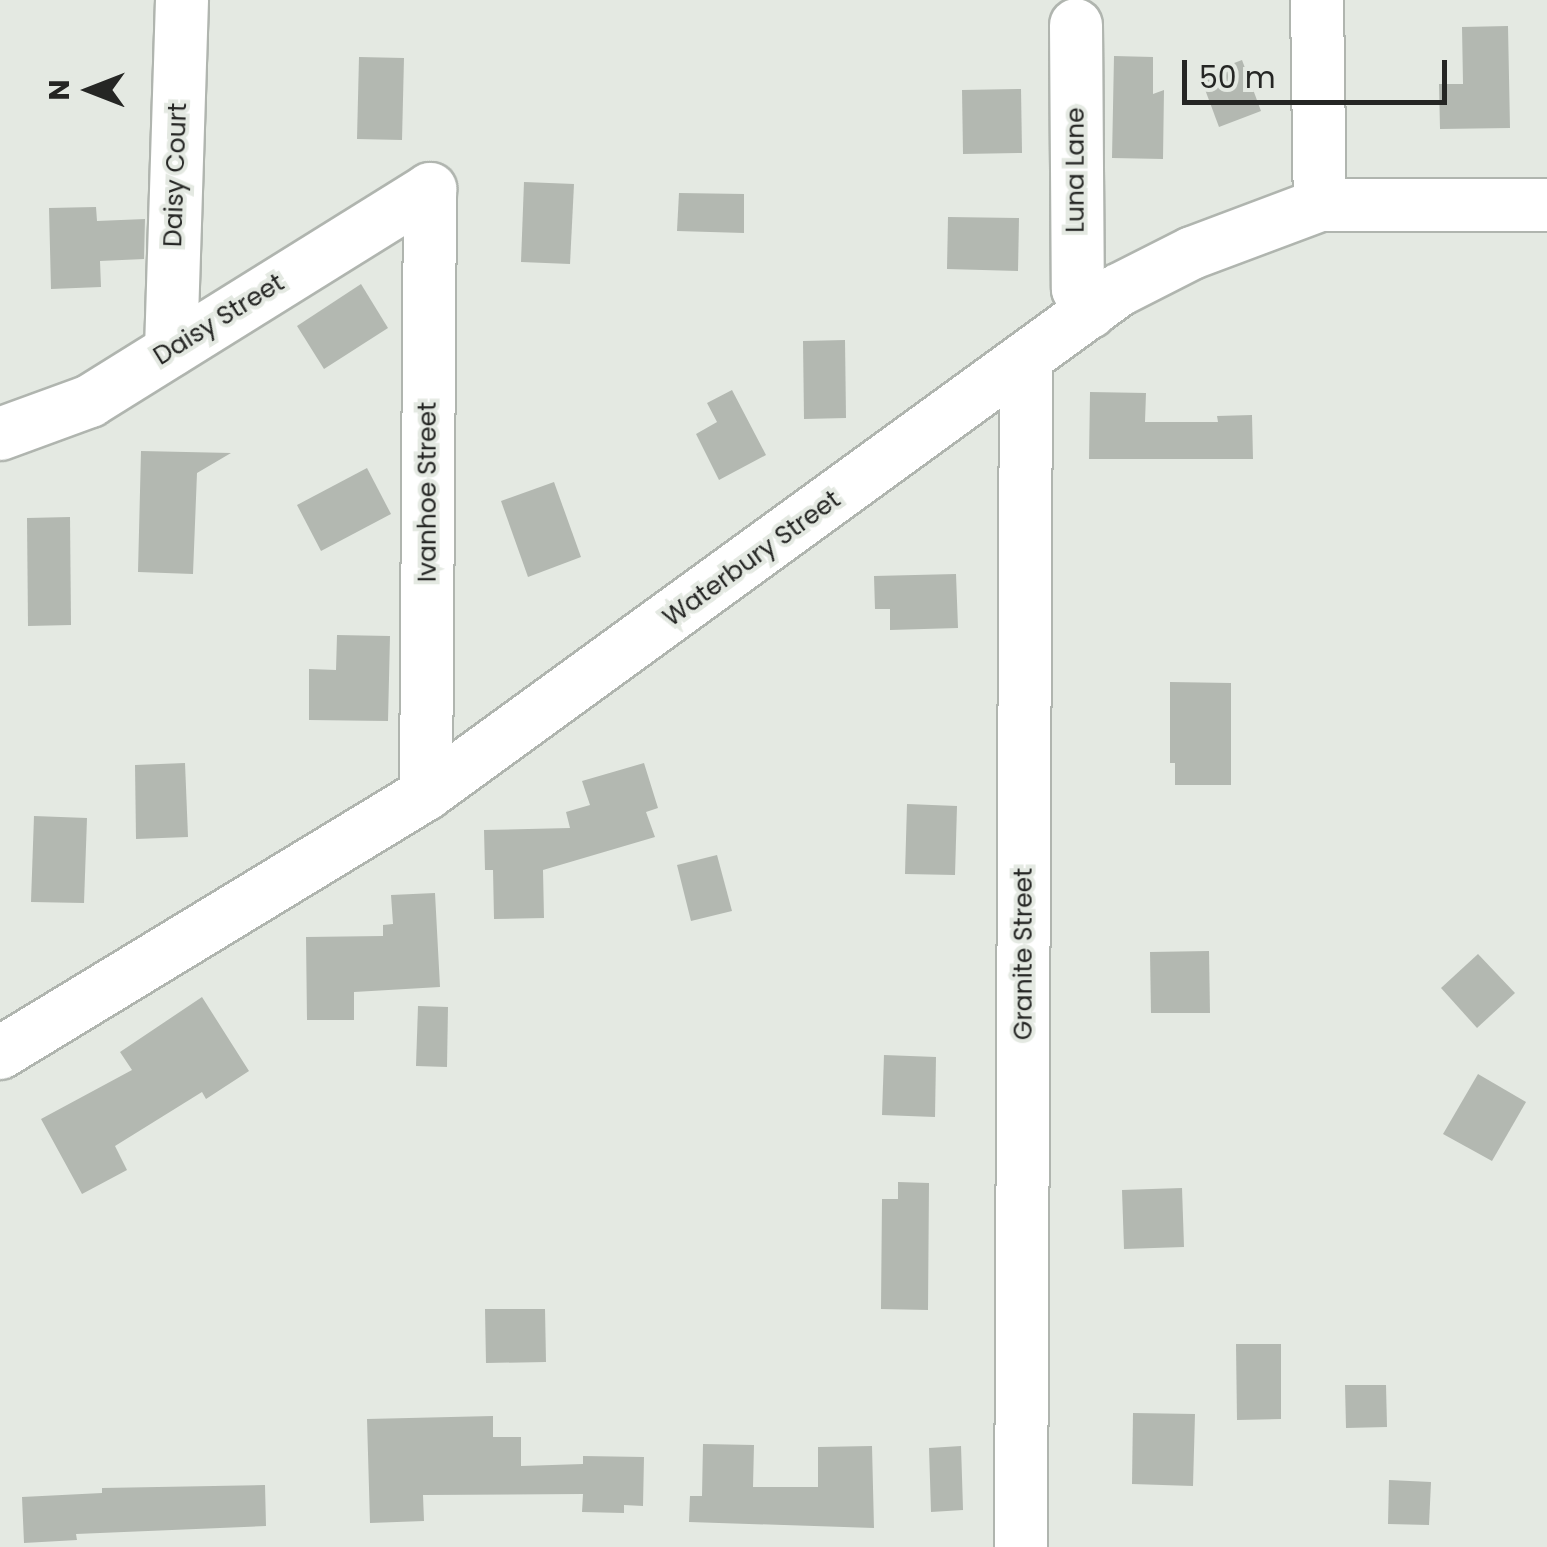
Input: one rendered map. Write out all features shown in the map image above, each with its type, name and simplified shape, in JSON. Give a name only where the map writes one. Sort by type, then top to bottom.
[{"type":"street","name":"Daisy Court","points":[[170,350],[182,0]]},
{"type":"street","points":[[1317,0],[1320,205]]},
{"type":"street","name":"Luna Lane","points":[[1076,25],[1078,290],[1090,312]]},
{"type":"street","name":"Daisy Street","points":[[0,434],[90,400],[430,189]]},
{"type":"street","name":"Ivanhoe Street","points":[[426,794],[430,189]]},
{"type":"street","name":"Waterbury Street","points":[[0,1054],[426,794],[1119,290],[1192,253],[1320,205],[1547,205]]},
{"type":"street","name":"Granite Street","points":[[1022,1547],[1026,360]]},
{"type":"building","points":[[1508,26],[1510,128],[1440,129],[1439,84],[1463,84],[1462,27]]},
{"type":"building","points":[[1114,56],[1153,57],[1153,94],[1164,90],[1163,159],[1112,158]]},
{"type":"building","points":[[359,57],[404,58],[402,140],[357,139]]},
{"type":"building","points":[[1242,60],[1261,111],[1219,127],[1200,76]]},
{"type":"building","points":[[1021,89],[1022,153],[963,154],[962,90]]},
{"type":"building","points":[[524,182],[574,184],[570,264],[521,262]]},
{"type":"building","points":[[679,193],[744,194],[744,233],[677,231]]},
{"type":"building","points":[[96,207],[97,221],[145,219],[144,259],[100,261],[101,287],[51,289],[49,208]]},
{"type":"building","points":[[948,217],[1019,218],[1018,271],[947,269]]},
{"type":"building","points":[[361,284],[388,328],[324,369],[297,326]]},
{"type":"building","points":[[845,340],[846,418],[804,419],[803,341]]},
{"type":"building","points":[[732,390],[766,455],[719,480],[696,434],[717,422],[707,403]]},
{"type":"building","points":[[1090,392],[1146,393],[1145,422],[1218,422],[1217,416],[1252,415],[1253,459],[1089,459]]},
{"type":"building","points":[[141,451],[231,453],[197,473],[193,574],[138,572]]},
{"type":"building","points":[[367,468],[391,514],[321,551],[297,505]]},
{"type":"building","points":[[554,482],[581,557],[528,577],[501,501]]},
{"type":"building","points":[[70,517],[71,625],[28,626],[27,518]]},
{"type":"building","points":[[956,574],[958,628],[890,630],[890,609],[875,609],[874,576]]},
{"type":"building","points":[[337,635],[390,636],[388,721],[309,720],[309,669],[336,670]]},
{"type":"building","points":[[1170,682],[1231,683],[1231,785],[1175,785],[1175,763],[1170,763]]},
{"type":"building","points":[[185,763],[188,837],[136,839],[135,765]]},
{"type":"building","points":[[644,763],[658,808],[646,812],[655,837],[543,870],[544,918],[494,919],[493,870],[485,870],[484,830],[570,828],[566,812],[590,805],[582,781]]},
{"type":"building","points":[[907,804],[957,806],[955,875],[905,874]]},
{"type":"building","points":[[34,816],[87,818],[84,903],[31,902]]},
{"type":"building","points":[[717,855],[732,911],[691,921],[677,865]]},
{"type":"building","points":[[435,893],[440,987],[354,992],[354,1020],[307,1020],[306,937],[383,936],[383,925],[393,924],[391,895]]},
{"type":"building","points":[[1209,951],[1210,1013],[1151,1013],[1150,952]]},
{"type":"building","points":[[1478,954],[1515,993],[1477,1028],[1441,988]]},
{"type":"building","points":[[202,997],[249,1071],[206,1099],[202,1092],[115,1146],[127,1170],[82,1194],[41,1119],[132,1070],[120,1052]]},
{"type":"building","points":[[418,1006],[448,1007],[447,1067],[416,1066]]},
{"type":"building","points":[[884,1055],[936,1057],[935,1117],[882,1115]]},
{"type":"building","points":[[1478,1074],[1526,1102],[1492,1161],[1443,1134]]},
{"type":"building","points":[[898,1182],[929,1183],[928,1310],[881,1309],[882,1199],[898,1199]]},
{"type":"building","points":[[1182,1188],[1184,1247],[1124,1249],[1122,1190]]},
{"type":"building","points":[[485,1309],[545,1309],[546,1362],[486,1363]]},
{"type":"building","points":[[1236,1344],[1281,1344],[1281,1419],[1237,1420]]},
{"type":"building","points":[[1345,1385],[1386,1385],[1387,1427],[1346,1428]]},
{"type":"building","points":[[1133,1413],[1195,1414],[1193,1486],[1132,1484]]},
{"type":"building","points":[[493,1416],[493,1437],[521,1437],[521,1466],[583,1464],[583,1456],[644,1457],[643,1506],[624,1505],[624,1513],[582,1512],[583,1494],[423,1495],[424,1521],[370,1523],[367,1419]]},
{"type":"building","points":[[703,1444],[754,1445],[753,1487],[818,1487],[818,1447],[872,1446],[874,1528],[689,1522],[690,1496],[702,1496]]},
{"type":"building","points":[[961,1446],[963,1510],[931,1512],[929,1448]]},
{"type":"building","points":[[1389,1480],[1431,1482],[1429,1525],[1388,1524]]},
{"type":"building","points":[[265,1485],[266,1526],[76,1534],[77,1540],[24,1543],[22,1497],[102,1493],[102,1488]]}]
